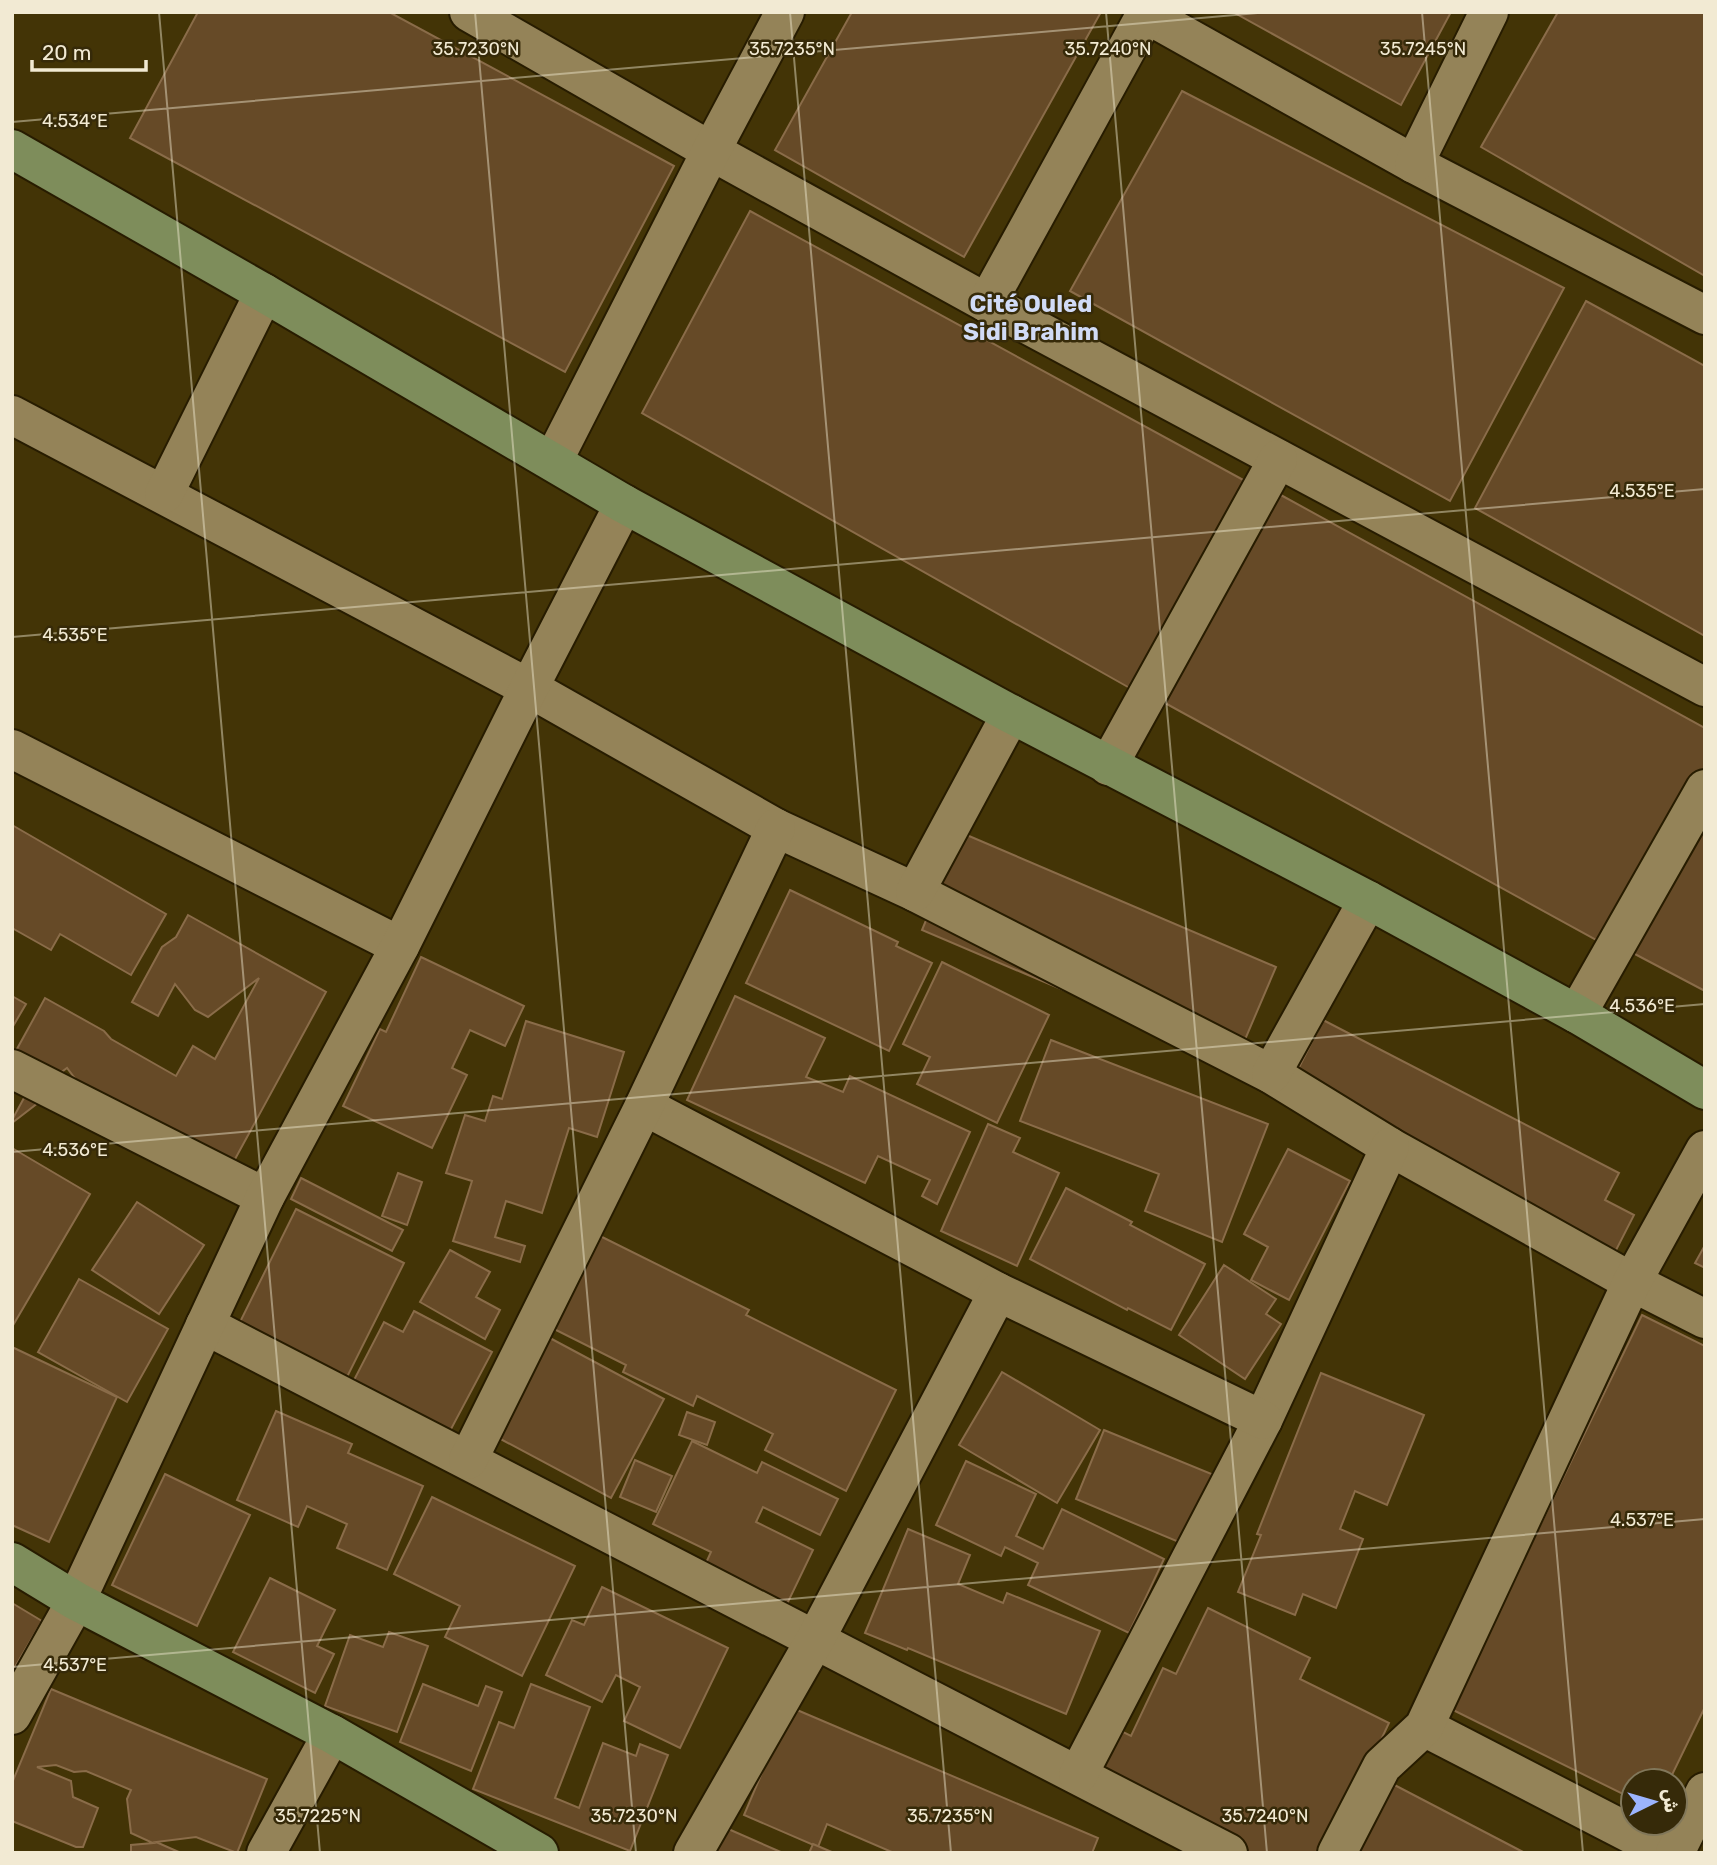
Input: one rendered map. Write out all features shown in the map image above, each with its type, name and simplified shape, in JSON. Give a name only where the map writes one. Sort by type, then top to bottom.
[{"type":"main road","points":[[12,149],[624,504],[1108,766],[1368,900],[1577,1014],[1705,1090]]},
{"type":"main road","points":[[12,1562],[76,1601],[332,1734],[539,1853]]},
{"type":"street","points":[[468,12],[711,151],[987,303],[1705,687]]},
{"type":"street","points":[[553,461],[785,12]]},
{"type":"street","points":[[1414,164],[1489,12]]},
{"type":"street","points":[[987,303],[1146,13],[1414,164],[1705,315]]},
{"type":"street","points":[[164,495],[264,293]]},
{"type":"street","points":[[12,415],[529,688],[776,828],[915,892],[1271,1074],[1390,1147],[1705,1320]]},
{"type":"street","points":[[1108,766],[1278,459]]},
{"type":"street","points":[[12,1715],[76,1601],[265,1197],[400,946],[624,504]]},
{"type":"street","points":[[915,892],[1011,714]]},
{"type":"street","points":[[12,749],[400,946]]},
{"type":"street","points":[[1577,1014],[1705,789]]},
{"type":"street","points":[[468,1461],[644,1106],[776,828]]},
{"type":"street","points":[[1271,1074],[1368,900]]},
{"type":"street","points":[[12,1069],[265,1197]]},
{"type":"street","points":[[644,1106],[998,1292],[1263,1420]]},
{"type":"street","points":[[1078,1775],[1263,1420],[1390,1147]]},
{"type":"street","points":[[1337,1853],[1382,1766],[1424,1727],[1633,1282],[1705,1150]]},
{"type":"street","points":[[693,1853],[815,1640],[998,1292]]},
{"type":"street","points":[[205,1325],[1228,1853]]},
{"type":"street","points":[[1424,1727],[1668,1853]]},
{"type":"street","points":[[265,1853],[332,1734]]},
{"type":"street","points":[[1675,1853],[1705,1792]]},
{"type":"building","points":[[198,12],[389,12],[674,166],[565,372],[130,138]]},
{"type":"building","points":[[852,12],[1101,12],[964,257],[775,150]]},
{"type":"building","points":[[1233,12],[1451,12],[1401,105]]},
{"type":"building","points":[[1558,12],[1705,12],[1705,276],[1481,147]]},
{"type":"building","points":[[1182,91],[1564,288],[1450,501],[1070,291]]},
{"type":"building","points":[[750,211],[1247,482],[1135,691],[642,413]]},
{"type":"building","points":[[1586,301],[1705,366],[1705,636],[1475,508]]},
{"type":"building","points":[[1279,494],[1705,728],[1705,767],[1607,946],[1165,703]]},
{"type":"building","points":[[1705,822],[1705,991],[1631,952]]},
{"type":"building","points":[[12,825],[166,914],[131,975],[60,934],[51,950],[12,928]]},
{"type":"building","points":[[962,833],[1276,967],[1235,1063],[922,930]]},
{"type":"building","points":[[790,890],[898,942],[896,946],[932,963],[889,1051],[746,983]]},
{"type":"building","points":[[188,915],[326,992],[216,1194],[145,1155],[86,1093],[67,1068],[55,1077],[43,1099],[12,1123],[37,1074],[12,1058],[45,998],[176,1076],[193,1046],[215,1059],[259,978],[208,1017],[195,1010],[175,984],[158,1016],[132,1002],[162,947],[176,937]]},
{"type":"building","points":[[421,957],[524,1006],[505,1046],[470,1030],[452,1068],[467,1075],[432,1148],[343,1106],[380,1029],[386,1032]]},
{"type":"building","points":[[942,962],[1049,1015],[997,1123],[917,1084],[930,1057],[903,1044]]},
{"type":"building","points":[[12,996],[26,1004],[12,1028]]},
{"type":"building","points":[[735,996],[825,1038],[806,1077],[843,1092],[850,1076],[970,1132],[937,1204],[922,1196],[930,1180],[878,1156],[865,1183],[687,1100]]},
{"type":"building","points":[[1323,1020],[1619,1173],[1605,1200],[1634,1215],[1612,1258],[1287,1091]]},
{"type":"building","points":[[526,1021],[624,1052],[597,1137],[569,1128],[542,1213],[506,1201],[495,1237],[525,1246],[520,1262],[453,1241],[472,1181],[446,1173],[465,1115],[485,1121],[493,1096],[502,1099]]},
{"type":"building","points":[[1051,1040],[1268,1124],[1222,1242],[1145,1211],[1159,1174],[1020,1121]]},
{"type":"building","points":[[988,1124],[1020,1138],[1013,1152],[1059,1173],[1017,1266],[941,1231]]},
{"type":"building","points":[[12,1148],[90,1194],[12,1327]]},
{"type":"building","points":[[1288,1149],[1350,1181],[1289,1300],[1251,1280],[1268,1247],[1244,1234]]},
{"type":"building","points":[[398,1173],[422,1182],[407,1225],[382,1216]]},
{"type":"building","points":[[301,1178],[403,1230],[392,1251],[291,1199]]},
{"type":"building","points":[[1066,1188],[1205,1264],[1171,1330],[1030,1259]]},
{"type":"building","points":[[137,1202],[204,1245],[159,1314],[92,1270]]},
{"type":"building","points":[[296,1209],[404,1263],[346,1379],[238,1326]]},
{"type":"building","points":[[594,1233],[749,1310],[746,1315],[896,1390],[846,1491],[765,1450],[773,1434],[697,1396],[693,1406],[623,1372],[626,1365],[548,1326]]},
{"type":"building","points":[[1705,1245],[1705,1268],[1695,1263]]},
{"type":"building","points":[[450,1250],[490,1272],[476,1297],[500,1310],[485,1339],[420,1302]]},
{"type":"building","points":[[1224,1265],[1276,1299],[1266,1314],[1281,1324],[1245,1379],[1179,1335]]},
{"type":"building","points":[[79,1279],[168,1329],[127,1402],[38,1352]]},
{"type":"building","points":[[414,1311],[492,1352],[450,1431],[354,1380],[384,1322],[403,1332]]},
{"type":"building","points":[[1642,1315],[1705,1346],[1705,1707],[1676,1767],[1619,1767],[1619,1792],[1451,1709]]},
{"type":"building","points":[[548,1337],[664,1399],[611,1498],[495,1436]]},
{"type":"building","points":[[12,1347],[117,1397],[49,1542],[12,1525]]},
{"type":"building","points":[[1002,1372],[1100,1430],[1057,1503],[959,1445]]},
{"type":"building","points":[[1321,1373],[1424,1415],[1387,1505],[1355,1491],[1340,1529],[1363,1539],[1336,1608],[1303,1594],[1295,1615],[1238,1592],[1261,1535],[1257,1534]]},
{"type":"building","points":[[276,1411],[352,1444],[348,1453],[423,1486],[387,1570],[337,1548],[347,1524],[307,1506],[298,1527],[237,1500]]},
{"type":"building","points":[[687,1412],[715,1422],[707,1445],[679,1435]]},
{"type":"building","points":[[1104,1430],[1214,1475],[1186,1545],[1076,1499]]},
{"type":"building","points":[[692,1441],[757,1473],[762,1462],[838,1499],[820,1535],[763,1507],[756,1522],[813,1550],[787,1604],[705,1565],[711,1552],[653,1524]]},
{"type":"building","points":[[635,1460],[672,1476],[656,1512],[620,1497]]},
{"type":"building","points":[[966,1461],[1036,1494],[1016,1536],[1043,1549],[1062,1509],[1164,1559],[1129,1633],[1028,1585],[1038,1563],[1005,1547],[1001,1556],[936,1525]]},
{"type":"building","points":[[165,1474],[250,1515],[197,1626],[112,1585]]},
{"type":"building","points":[[432,1497],[575,1566],[522,1676],[445,1637],[460,1606],[394,1574]]},
{"type":"building","points":[[908,1529],[970,1555],[958,1584],[1003,1603],[1007,1593],[1100,1631],[1066,1714],[908,1648],[907,1650],[865,1633]]},
{"type":"building","points":[[270,1578],[335,1610],[317,1646],[334,1654],[315,1693],[233,1652]]},
{"type":"building","points":[[602,1587],[728,1648],[680,1748],[624,1721],[640,1687],[616,1675],[602,1702],[546,1675],[572,1620],[584,1625]]},
{"type":"building","points":[[12,1603],[42,1621],[12,1672]]},
{"type":"building","points":[[1208,1608],[1310,1658],[1300,1679],[1389,1723],[1327,1853],[1247,1853],[1091,1762],[1109,1725],[1131,1736],[1163,1668],[1176,1674]]},
{"type":"building","points":[[389,1632],[428,1646],[397,1732],[325,1706],[350,1635],[383,1647]]},
{"type":"building","points":[[423,1684],[478,1706],[486,1686],[502,1692],[471,1771],[400,1742]]},
{"type":"building","points":[[531,1684],[590,1707],[555,1798],[579,1808],[603,1743],[636,1756],[640,1744],[668,1755],[630,1851],[473,1789],[499,1722],[514,1728]]},
{"type":"building","points":[[51,1689],[267,1779],[237,1853],[196,1837],[156,1842],[181,1853],[131,1853],[131,1845],[153,1843],[131,1833],[127,1799],[131,1790],[86,1771],[74,1772],[56,1765],[37,1767],[71,1781],[73,1797],[98,1808],[83,1847],[76,1847],[12,1821],[12,1783]]},
{"type":"building","points":[[790,1707],[1098,1838],[1092,1853],[894,1853],[827,1824],[818,1847],[744,1815]]},
{"type":"building","points":[[1383,1779],[1525,1853],[1346,1853]]},
{"type":"building","points":[[726,1828],[783,1853],[715,1853]]},
{"type":"building","points":[[813,1844],[834,1853],[809,1853]]},
{"type":"district","name":"Cité Ouled Sidi Brahim","points":[[1031,318]]}]
